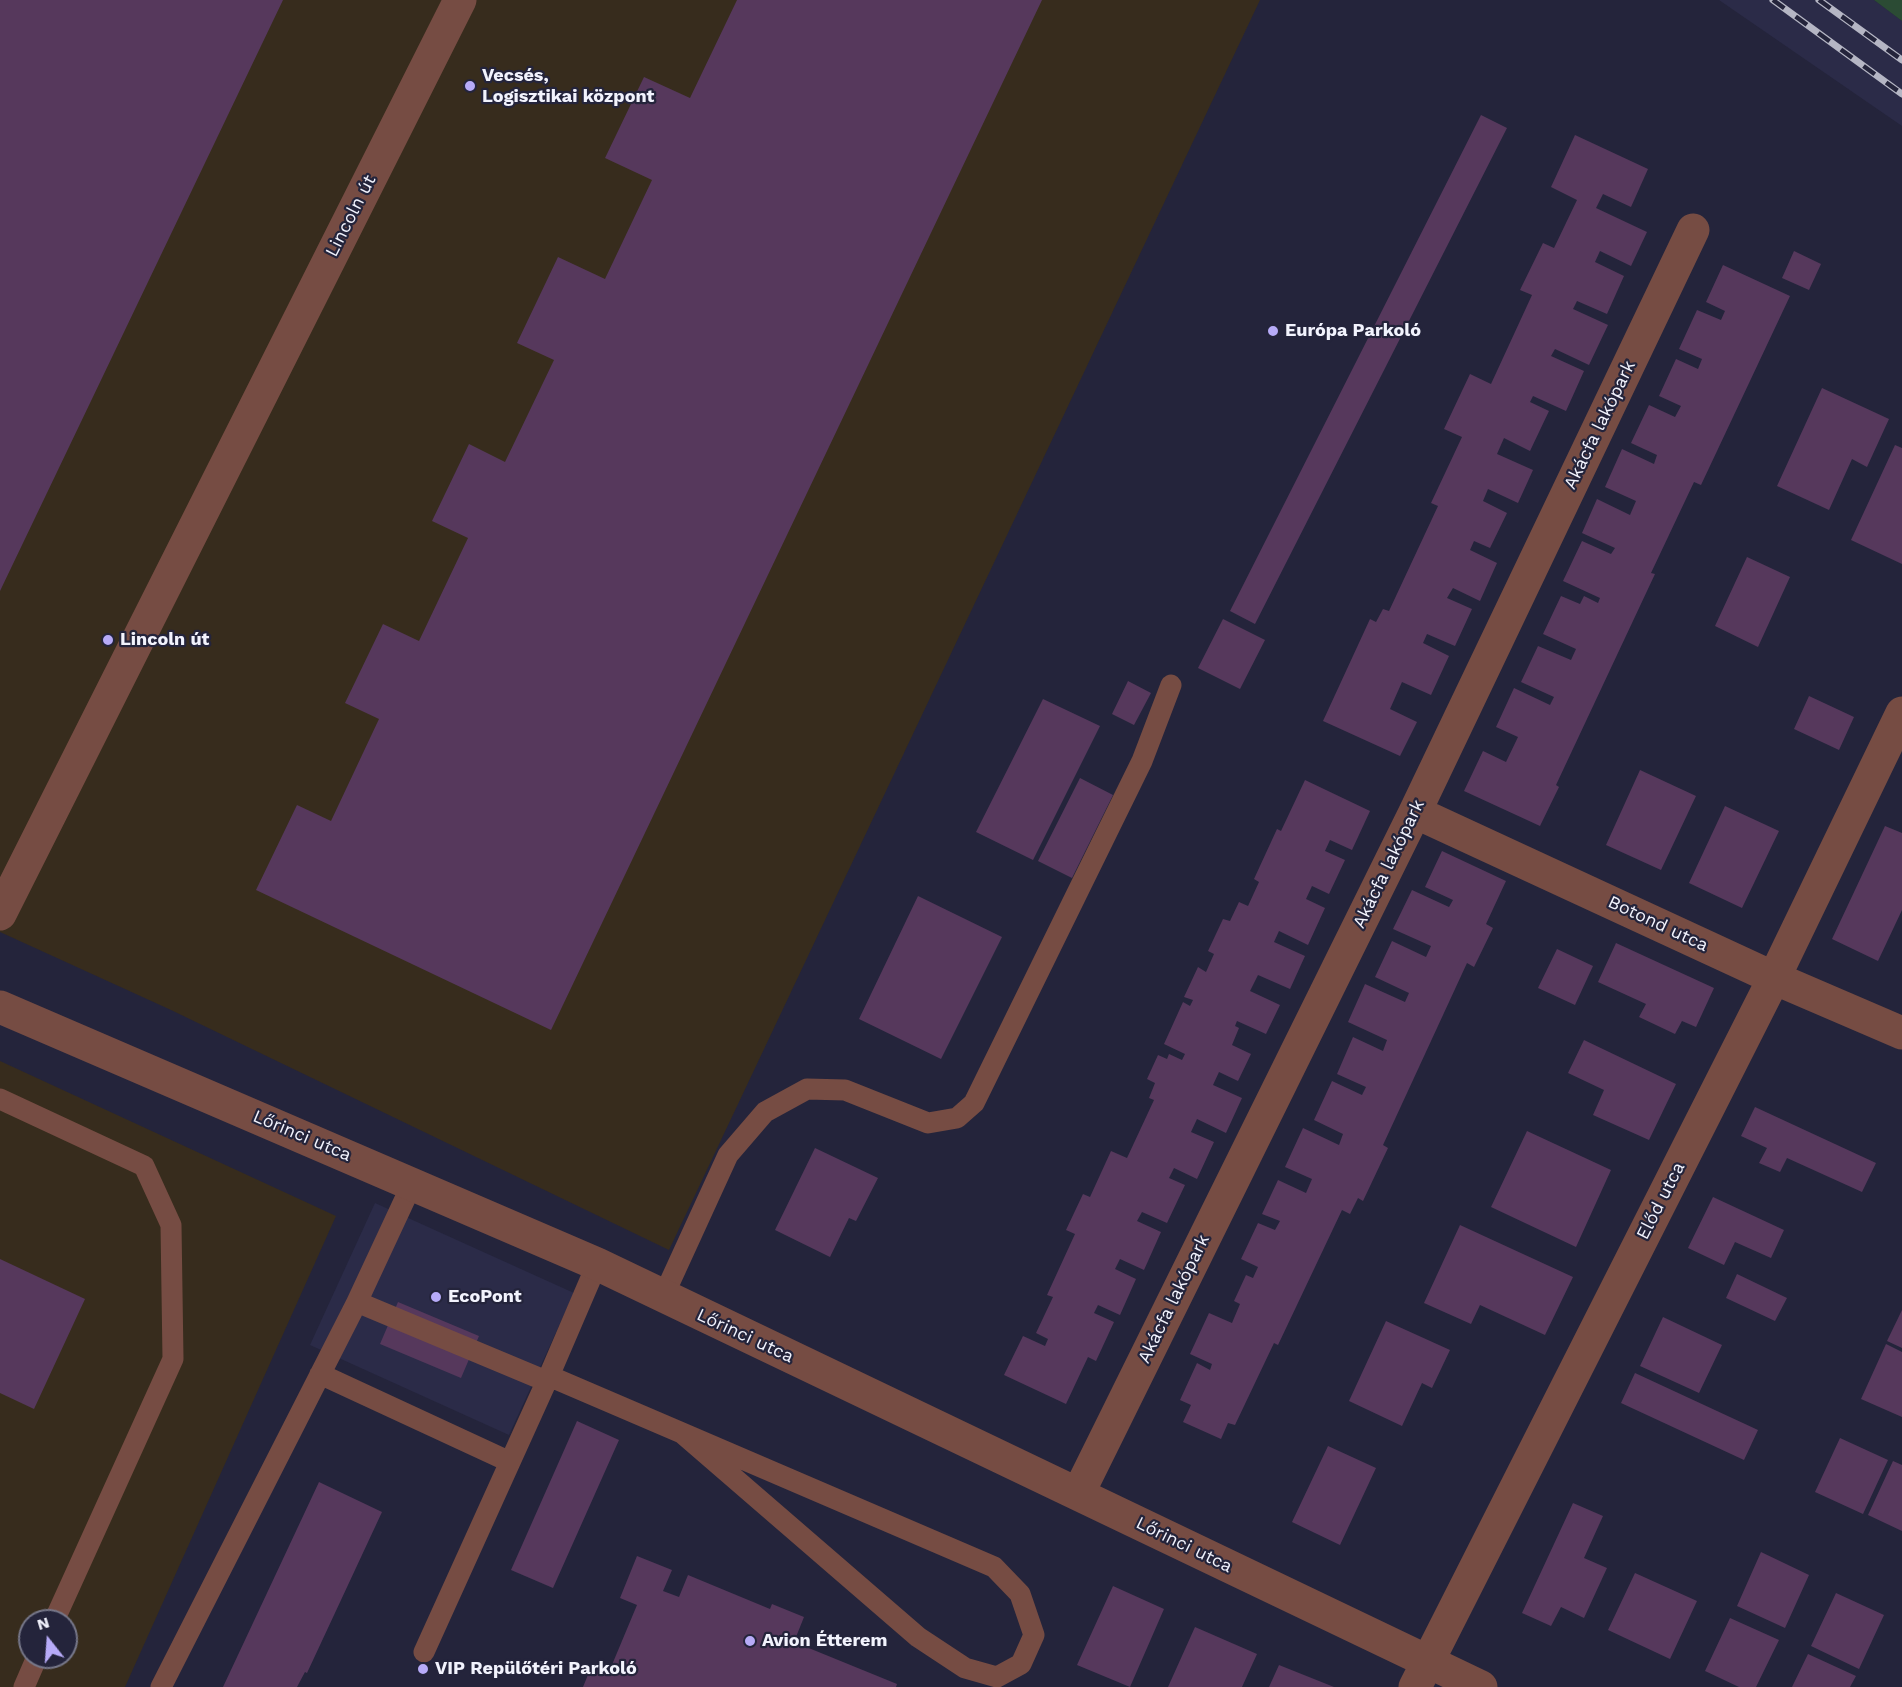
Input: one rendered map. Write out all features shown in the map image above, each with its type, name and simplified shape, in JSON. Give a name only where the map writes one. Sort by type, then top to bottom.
[{"type":"street","name":"Lincoln út","points":[[0,914],[460,0]]},
{"type":"street","name":"Akácfa lakópark","points":[[1078,1494],[1415,812],[1693,230]]},
{"type":"street","name":"Előd utca","points":[[1421,1675],[1774,978],[1902,713]]},
{"type":"street","name":"Botond utca","points":[[1415,812],[1774,978],[1902,1033]]},
{"type":"street","name":"Lőrinci utca","points":[[0,1007],[597,1264],[1078,1494],[1421,1675],[1481,1687]]},
{"type":"lane","points":[[663,1297],[728,1155],[765,1112],[807,1089],[845,1090],[928,1123],[957,1118],[974,1103],[1142,761],[1171,685]]},
{"type":"lane","points":[[0,1099],[144,1166],[171,1225],[172,1359],[59,1609]]},
{"type":"lane","points":[[161,1687],[357,1302],[412,1184]]},
{"type":"lane","points":[[424,1652],[597,1264]]},
{"type":"lane","points":[[357,1302],[682,1433],[994,1567],[1020,1594],[1034,1635],[1021,1664],[997,1677],[965,1668],[918,1637],[682,1433]]},
{"type":"lane","points":[[320,1374],[510,1461]]},
{"type":"lane","points":[[24,1687],[32,1669]]},
{"type":"shaded area","points":[[0,0],[1260,0],[669,1250],[171,1010],[0,932]]},
{"type":"shaded area","points":[[1719,0],[1874,0],[1902,21],[1902,126]]},
{"type":"shaded area","points":[[0,1061],[336,1216],[125,1687],[0,1687]]},
{"type":"shaded area","points":[[375,1203],[574,1293],[509,1435],[310,1345]]},
{"type":"green space","points":[[1874,0],[1902,0],[1902,21]]},
{"type":"building","points":[[0,0],[283,0],[0,591]]},
{"type":"building","points":[[737,0],[1042,0],[551,1030],[256,890],[297,805],[331,821],[379,719],[345,703],[383,624],[419,641],[468,538],[432,521],[469,444],[505,462],[554,360],[517,343],[558,257],[605,279],[652,180],[605,158],[644,77],[690,98]]},
{"type":"building","points":[[1481,115],[1507,128],[1255,624],[1230,611]]},
{"type":"building","points":[[1575,135],[1648,169],[1631,207],[1603,194],[1596,208],[1647,232],[1631,266],[1600,251],[1595,262],[1624,276],[1607,314],[1577,301],[1573,309],[1608,325],[1589,365],[1555,349],[1551,356],[1584,371],[1566,411],[1533,396],[1530,402],[1549,411],[1530,451],[1504,438],[1497,454],[1533,470],[1518,503],[1488,489],[1483,501],[1507,513],[1490,548],[1474,541],[1470,550],[1497,563],[1480,601],[1453,588],[1447,598],[1472,609],[1455,646],[1427,634],[1423,643],[1449,656],[1431,695],[1402,682],[1390,709],[1417,722],[1400,756],[1323,721],[1370,619],[1376,622],[1383,609],[1389,611],[1438,506],[1431,503],[1462,437],[1444,429],[1470,374],[1491,384],[1532,295],[1520,290],[1543,243],[1554,248],[1577,200],[1551,187]]},
{"type":"building","points":[[1794,251],[1821,264],[1809,290],[1782,278]]},
{"type":"building","points":[[1723,265],[1790,296],[1701,485],[1694,482],[1651,573],[1655,574],[1556,785],[1559,787],[1540,826],[1464,791],[1483,751],[1506,762],[1518,737],[1496,727],[1514,688],[1550,705],[1554,697],[1521,682],[1538,646],[1571,660],[1576,649],[1543,634],[1561,596],[1580,604],[1584,596],[1598,603],[1600,598],[1563,581],[1582,541],[1611,554],[1615,548],[1582,533],[1597,499],[1630,515],[1636,501],[1605,487],[1622,449],[1654,464],[1657,455],[1631,443],[1649,405],[1675,417],[1681,406],[1659,396],[1676,359],[1698,369],[1702,359],[1679,349],[1697,310],[1721,320],[1725,311],[1706,302]]},
{"type":"building","points":[[1822,388],[1889,419],[1867,467],[1852,459],[1829,510],[1777,486]]},
{"type":"building","points":[[1895,445],[1902,448],[1902,564],[1851,540]]},
{"type":"building","points":[[1747,557],[1790,577],[1758,647],[1715,626]]},
{"type":"building","points":[[1223,619],[1265,640],[1240,689],[1198,668]]},
{"type":"building","points":[[1128,681],[1151,693],[1134,725],[1112,714]]},
{"type":"building","points":[[1809,696],[1854,717],[1839,750],[1794,729]]},
{"type":"building","points":[[1043,699],[1100,726],[1033,860],[976,832]]},
{"type":"building","points":[[1640,770],[1696,796],[1661,870],[1606,845]]},
{"type":"building","points":[[1080,778],[1113,795],[1072,878],[1038,861]]},
{"type":"building","points":[[1305,780],[1370,811],[1352,850],[1330,840],[1325,851],[1345,860],[1329,894],[1312,886],[1306,899],[1325,908],[1308,945],[1279,931],[1274,942],[1305,956],[1290,989],[1258,975],[1250,991],[1280,1005],[1266,1034],[1237,1021],[1235,1026],[1239,1028],[1232,1045],[1251,1054],[1238,1081],[1219,1072],[1213,1085],[1242,1098],[1226,1133],[1197,1119],[1191,1132],[1214,1142],[1197,1179],[1174,1168],[1169,1178],[1185,1185],[1167,1223],[1142,1212],[1137,1221],[1161,1232],[1144,1270],[1120,1259],[1115,1269],[1136,1279],[1120,1315],[1098,1305],[1094,1313],[1114,1322],[1096,1361],[1088,1357],[1066,1404],[1004,1375],[1023,1336],[1045,1346],[1048,1339],[1036,1333],[1053,1297],[1047,1295],[1075,1234],[1066,1230],[1083,1194],[1090,1197],[1111,1151],[1127,1158],[1154,1100],[1149,1098],[1155,1083],[1147,1079],[1158,1055],[1167,1059],[1169,1054],[1182,1060],[1185,1054],[1164,1044],[1183,1002],[1190,1006],[1193,1000],[1184,997],[1198,967],[1206,972],[1214,954],[1208,951],[1223,919],[1230,921],[1239,902],[1248,906],[1259,882],[1254,879],[1277,829],[1281,831]]},
{"type":"building","points":[[1725,806],[1779,831],[1742,908],[1689,883]]},
{"type":"building","points":[[1885,826],[1902,833],[1902,910],[1878,961],[1832,939]]},
{"type":"building","points":[[1442,851],[1506,881],[1486,924],[1493,928],[1474,967],[1467,963],[1383,1145],[1388,1148],[1363,1201],[1358,1198],[1350,1214],[1342,1210],[1278,1345],[1274,1343],[1235,1425],[1228,1423],[1221,1439],[1183,1422],[1191,1405],[1180,1400],[1197,1363],[1210,1370],[1212,1364],[1190,1354],[1209,1313],[1232,1323],[1240,1304],[1234,1301],[1246,1275],[1253,1278],[1258,1267],[1241,1259],[1258,1223],[1275,1230],[1280,1221],[1262,1214],[1278,1180],[1306,1193],[1312,1179],[1285,1167],[1303,1128],[1339,1145],[1343,1134],[1314,1120],[1332,1081],[1362,1095],[1366,1087],[1337,1074],[1353,1037],[1383,1051],[1387,1040],[1348,1022],[1365,984],[1405,1002],[1409,993],[1375,977],[1392,941],[1426,957],[1431,946],[1393,929],[1412,890],[1449,907],[1453,900],[1425,887]]},
{"type":"building","points":[[918,896],[1002,937],[941,1059],[859,1019]]},
{"type":"building","points":[[1616,943],[1714,988],[1696,1027],[1682,1021],[1675,1034],[1639,1017],[1646,1004],[1598,982]]},
{"type":"building","points":[[1557,949],[1593,966],[1575,1005],[1538,988]]},
{"type":"building","points":[[1584,1040],[1676,1084],[1649,1140],[1593,1115],[1604,1090],[1568,1073]]},
{"type":"building","points":[[1755,1107],[1876,1163],[1862,1192],[1787,1158],[1780,1172],[1759,1163],[1767,1148],[1741,1136]]},
{"type":"building","points":[[1527,1131],[1611,1170],[1576,1247],[1491,1207]]},
{"type":"building","points":[[815,1148],[878,1178],[856,1221],[849,1218],[830,1257],[775,1230]]},
{"type":"building","points":[[1713,1197],[1784,1230],[1771,1258],[1735,1242],[1724,1265],[1688,1248]]},
{"type":"building","points":[[1460,1225],[1573,1277],[1545,1335],[1480,1305],[1471,1324],[1424,1303]]},
{"type":"building","points":[[0,1259],[85,1299],[34,1409],[0,1393]]},
{"type":"building","points":[[1737,1274],[1787,1298],[1775,1321],[1726,1298]]},
{"type":"building","points":[[398,1302],[479,1336],[461,1378],[380,1344]]},
{"type":"building","points":[[1902,1310],[1902,1348],[1887,1341]]},
{"type":"building","points":[[1663,1317],[1722,1345],[1699,1393],[1640,1366]]},
{"type":"building","points":[[1386,1321],[1450,1350],[1432,1388],[1422,1383],[1402,1426],[1349,1401]]},
{"type":"building","points":[[1886,1344],[1902,1352],[1902,1417],[1861,1399]]},
{"type":"building","points":[[1635,1373],[1758,1430],[1744,1460],[1621,1403]]},
{"type":"building","points":[[577,1421],[619,1440],[553,1588],[511,1570]]},
{"type":"building","points":[[1840,1438],[1888,1460],[1863,1514],[1815,1492]]},
{"type":"building","points":[[1328,1446],[1376,1468],[1340,1545],[1292,1522]]},
{"type":"building","points":[[1893,1461],[1902,1465],[1902,1531],[1868,1515]]},
{"type":"building","points":[[319,1482],[382,1512],[307,1673],[305,1672],[297,1687],[223,1687]]},
{"type":"building","points":[[1573,1503],[1603,1516],[1584,1558],[1607,1568],[1584,1618],[1561,1607],[1551,1626],[1522,1613]]},
{"type":"building","points":[[1761,1552],[1809,1575],[1785,1628],[1737,1606]]},
{"type":"building","points":[[637,1556],[672,1570],[663,1591],[679,1597],[688,1575],[770,1609],[772,1604],[804,1617],[794,1642],[897,1684],[896,1687],[583,1687],[592,1665],[609,1672],[637,1605],[620,1598]]},
{"type":"building","points":[[1635,1573],[1697,1601],[1670,1659],[1608,1630]]},
{"type":"building","points":[[1113,1586],[1164,1609],[1130,1687],[1077,1665]]},
{"type":"building","points":[[1836,1593],[1884,1615],[1859,1669],[1811,1646]]},
{"type":"building","points":[[1730,1618],[1779,1640],[1756,1687],[1739,1687],[1705,1671]]},
{"type":"building","points":[[1195,1627],[1257,1654],[1242,1687],[1168,1687]]},
{"type":"building","points":[[1808,1654],[1856,1676],[1850,1687],[1792,1687]]},
{"type":"building","points":[[1279,1665],[1334,1687],[1269,1687]]},
{"type":"railway","points":[[1773,0],[1902,94]]},
{"type":"railway","points":[[1819,0],[1902,60]]},
{"type":"place","name":"Vecsés, Logisztikai központ","points":[[470,86]]},
{"type":"place","name":"Európa Parkoló","points":[[1273,331]]},
{"type":"place","name":"Lincoln út","points":[[108,640]]},
{"type":"place","name":"EcoPont","points":[[436,1297]]},
{"type":"place","name":"Avion Étterem","points":[[750,1641]]},
{"type":"place","name":"VIP Repülőtéri Parkoló","points":[[423,1669]]}]
